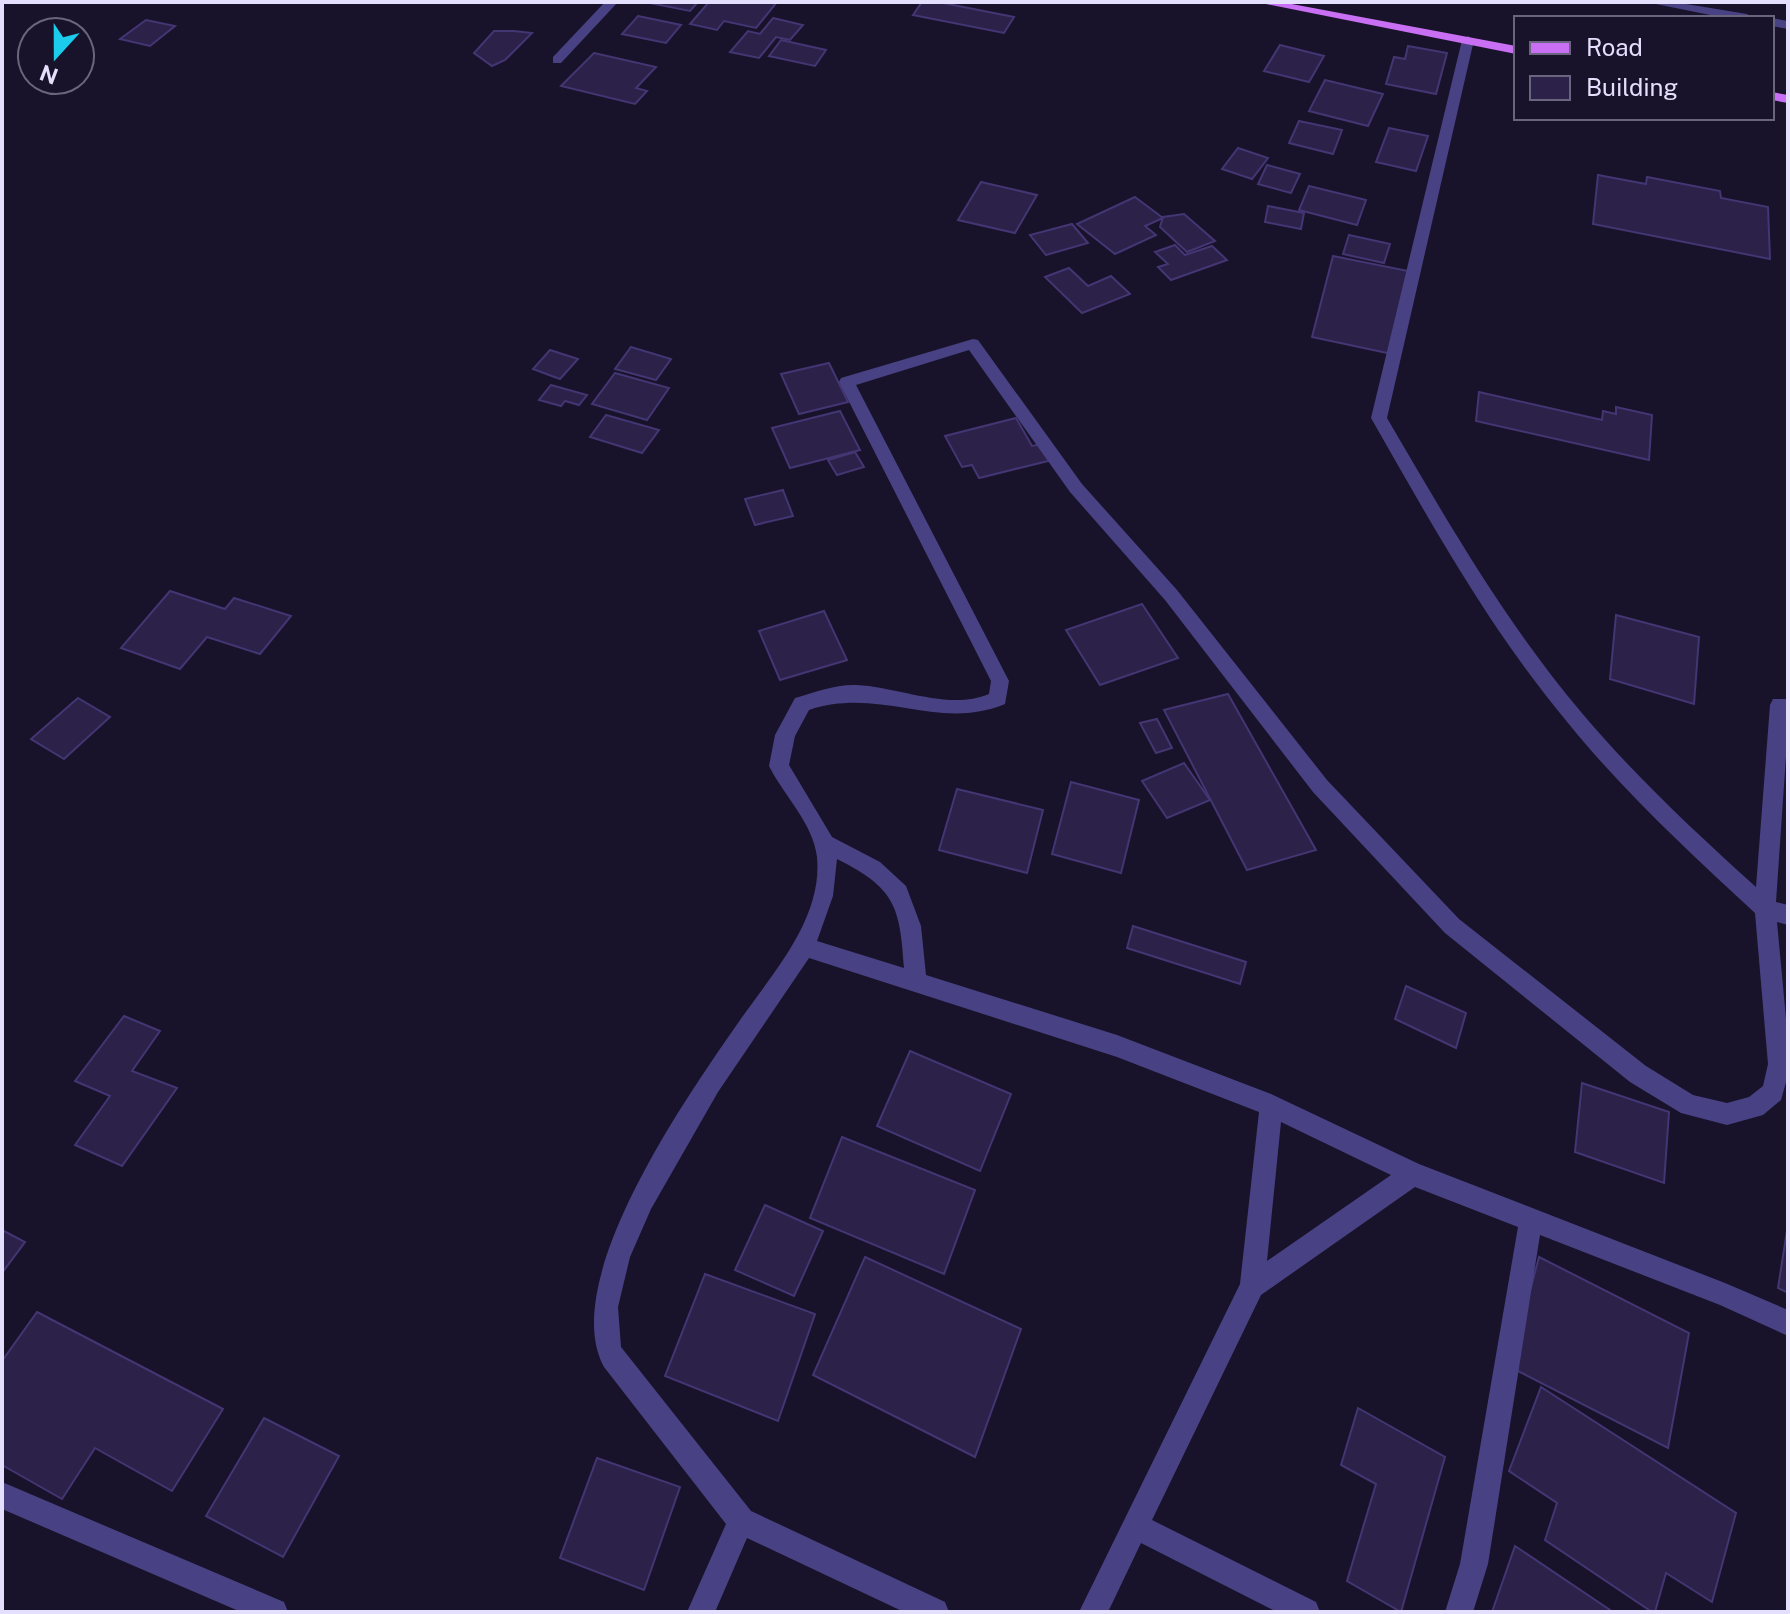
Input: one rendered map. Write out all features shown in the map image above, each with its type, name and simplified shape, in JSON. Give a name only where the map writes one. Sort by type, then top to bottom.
[{"type":"main road","points":[[1262,2],[1514,50]]},
{"type":"street","points":[[557,60],[612,2]]},
{"type":"street","points":[[1652,2],[1701,6],[1739,16]]},
{"type":"street","points":[[1468,40],[1379,418],[1460,557],[1549,686],[1646,799],[1765,909],[1788,915]]},
{"type":"street","points":[[935,1612],[741,1521],[608,1350],[604,1315],[612,1267],[633,1214],[707,1089],[804,947],[820,908],[827,869],[824,843],[779,766],[791,719],[802,704],[829,695],[855,692],[974,709],[998,699],[1001,691],[1000,681],[847,382],[973,344],[1076,488],[1171,595],[1320,786],[1452,926],[1638,1074],[1689,1105],[1727,1114],[1755,1107],[1773,1092],[1779,1064],[1765,909],[1780,705]]},
{"type":"street","points":[[824,843],[884,875],[903,896],[913,922],[915,980]]},
{"type":"street","points":[[804,947],[1088,1035],[1271,1105],[1413,1174],[1725,1295],[1788,1323]]},
{"type":"street","points":[[1093,1612],[1252,1286],[1271,1105]]},
{"type":"street","points":[[1252,1286],[1413,1174]]},
{"type":"street","points":[[1459,1612],[1474,1564],[1531,1219]]},
{"type":"street","points":[[2,1495],[274,1612]]},
{"type":"street","points":[[701,1612],[741,1521]]},
{"type":"street","points":[[1136,1526],[1306,1612]]},
{"type":"building","points":[[645,2],[698,2],[690,11]]},
{"type":"building","points":[[709,2],[777,2],[756,28],[724,21],[717,30],[690,24]]},
{"type":"building","points":[[922,2],[938,2],[1014,17],[1004,33],[913,15]]},
{"type":"building","points":[[638,16],[681,25],[666,43],[622,34]]},
{"type":"building","points":[[773,18],[803,25],[790,40],[776,37],[759,58],[730,52],[748,31],[760,34]]},
{"type":"building","points":[[146,20],[175,26],[150,46],[120,39]]},
{"type":"building","points":[[494,31],[532,33],[505,60],[492,66],[474,53]]},
{"type":"building","points":[[781,40],[826,50],[815,66],[769,56]]},
{"type":"building","points":[[1280,45],[1324,56],[1309,82],[1264,71]]},
{"type":"building","points":[[1408,46],[1447,53],[1436,94],[1386,84],[1394,57],[1405,59]]},
{"type":"building","points":[[594,53],[656,67],[636,88],[647,91],[635,104],[561,86]]},
{"type":"building","points":[[1325,80],[1383,94],[1368,126],[1309,111]]},
{"type":"building","points":[[1299,121],[1342,130],[1333,154],[1289,143]]},
{"type":"building","points":[[1389,128],[1428,136],[1416,171],[1376,162]]},
{"type":"building","points":[[1238,148],[1268,158],[1252,179],[1222,169]]},
{"type":"building","points":[[1267,165],[1300,174],[1291,193],[1258,184]]},
{"type":"building","points":[[1598,175],[1646,184],[1647,177],[1720,191],[1721,198],[1768,207],[1770,259],[1593,224]]},
{"type":"building","points":[[981,182],[1037,195],[1015,233],[958,220]]},
{"type":"building","points":[[1309,186],[1366,200],[1357,225],[1299,210]]},
{"type":"building","points":[[1135,197],[1163,218],[1145,226],[1156,235],[1115,254],[1077,224]]},
{"type":"building","points":[[1268,206],[1304,213],[1301,229],[1265,222]]},
{"type":"building","points":[[1184,214],[1215,241],[1187,252],[1160,227],[1163,217]]},
{"type":"building","points":[[1072,224],[1088,243],[1046,255],[1030,235]]},
{"type":"building","points":[[1349,235],[1390,244],[1384,263],[1343,254]]},
{"type":"building","points":[[1175,245],[1185,255],[1212,246],[1227,260],[1171,280],[1158,267],[1168,264],[1155,252]]},
{"type":"building","points":[[1333,256],[1408,271],[1392,354],[1312,337]]},
{"type":"building","points":[[1069,268],[1088,286],[1111,276],[1130,294],[1082,313],[1045,277]]},
{"type":"building","points":[[631,347],[671,359],[656,380],[615,369]]},
{"type":"building","points":[[550,350],[578,359],[560,379],[533,369]]},
{"type":"building","points":[[829,363],[848,402],[799,414],[781,374]]},
{"type":"building","points":[[615,373],[669,388],[647,420],[592,404]]},
{"type":"building","points":[[551,385],[587,395],[579,405],[565,401],[561,406],[539,400]]},
{"type":"building","points":[[1479,392],[1602,420],[1603,411],[1616,414],[1616,407],[1652,415],[1649,460],[1476,421]]},
{"type":"building","points":[[840,411],[860,450],[790,468],[772,428]]},
{"type":"building","points":[[606,415],[659,430],[642,453],[590,437]]},
{"type":"building","points":[[1016,418],[1032,446],[1042,444],[1052,460],[979,478],[972,465],[962,467],[945,436]]},
{"type":"building","points":[[855,452],[864,467],[837,475],[828,460]]},
{"type":"building","points":[[783,490],[793,516],[755,525],[745,499]]},
{"type":"building","points":[[170,591],[225,609],[234,598],[291,616],[260,654],[207,637],[180,669],[121,648]]},
{"type":"building","points":[[1142,604],[1178,658],[1100,685],[1066,630]]},
{"type":"building","points":[[824,611],[847,660],[780,680],[759,631]]},
{"type":"building","points":[[1616,615],[1699,637],[1694,704],[1610,679]]},
{"type":"building","points":[[1228,694],[1316,850],[1247,870],[1164,710]]},
{"type":"building","points":[[78,698],[110,717],[64,759],[31,739]]},
{"type":"building","points":[[1157,719],[1172,748],[1156,753],[1140,723]]},
{"type":"building","points":[[1184,763],[1210,800],[1167,818],[1142,781]]},
{"type":"building","points":[[1071,782],[1139,800],[1121,873],[1052,854]]},
{"type":"building","points":[[957,789],[1043,810],[1027,873],[939,850]]},
{"type":"building","points":[[1133,926],[1246,962],[1240,984],[1127,948]]},
{"type":"building","points":[[1406,986],[1466,1013],[1456,1048],[1395,1019]]},
{"type":"building","points":[[124,1016],[160,1031],[132,1071],[177,1088],[122,1166],[75,1145],[110,1096],[75,1081]]},
{"type":"building","points":[[910,1051],[1011,1094],[980,1171],[877,1126]]},
{"type":"building","points":[[1582,1083],[1669,1112],[1664,1183],[1575,1152]]},
{"type":"building","points":[[842,1137],[975,1190],[944,1274],[810,1218]]},
{"type":"building","points":[[765,1205],[823,1231],[794,1296],[735,1270]]},
{"type":"building","points":[[1788,1224],[1788,1293],[1778,1288]]},
{"type":"building","points":[[2,1230],[25,1242],[2,1273]]},
{"type":"building","points":[[865,1257],[1021,1329],[975,1457],[813,1375]]},
{"type":"building","points":[[1539,1257],[1689,1333],[1668,1448],[1510,1367]]},
{"type":"building","points":[[705,1274],[815,1314],[778,1421],[665,1376]]},
{"type":"building","points":[[37,1312],[223,1409],[172,1491],[95,1448],[62,1499],[2,1465],[2,1361]]},
{"type":"building","points":[[1541,1387],[1736,1513],[1712,1602],[1666,1573],[1655,1612],[1652,1612],[1545,1540],[1557,1503],[1509,1471]]},
{"type":"building","points":[[1358,1408],[1445,1457],[1401,1612],[1347,1581],[1376,1484],[1341,1465]]},
{"type":"building","points":[[264,1418],[339,1456],[283,1557],[206,1516]]},
{"type":"building","points":[[597,1458],[680,1487],[644,1590],[560,1558]]},
{"type":"building","points":[[1515,1546],[1613,1612],[1492,1612]]}]
